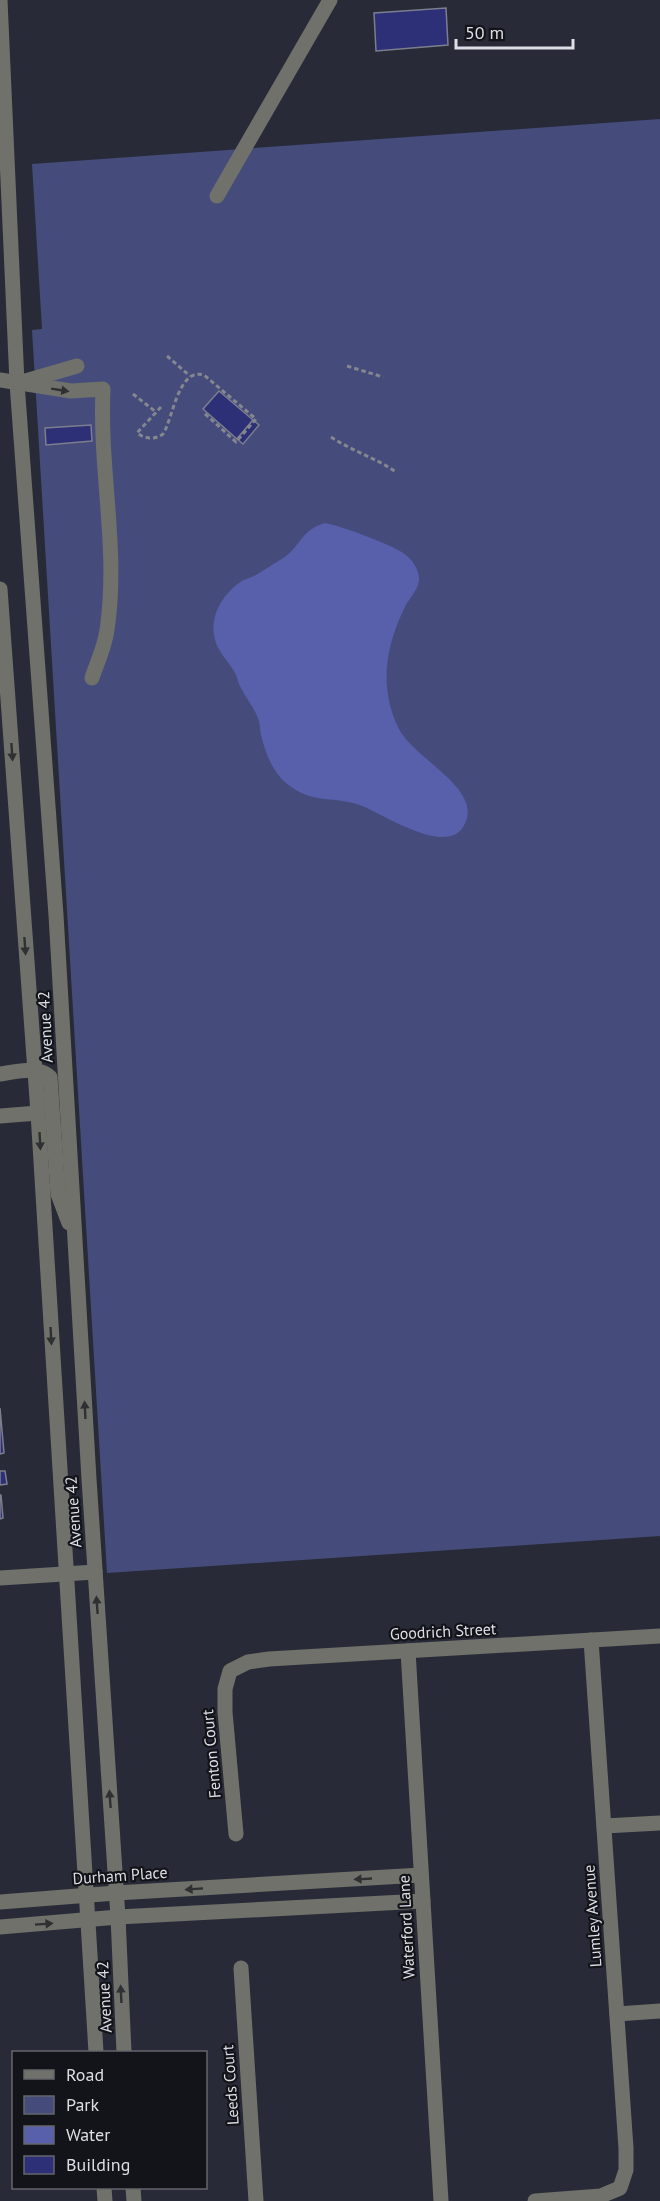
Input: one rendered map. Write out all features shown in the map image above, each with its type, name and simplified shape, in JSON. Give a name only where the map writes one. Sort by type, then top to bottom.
[{"type":"street","name":"Avenue 42","points":[[0,0],[17,383],[56,915],[118,1917],[124,2051]]},
{"type":"street","points":[[217,196],[330,0]]},
{"type":"street","points":[[17,383],[77,366]]},
{"type":"street","points":[[0,380],[71,391],[103,389],[101,425],[111,569],[107,632],[92,678]]},
{"type":"street","name":"Avenue 42","points":[[0,589],[38,1113],[96,2051]]},
{"type":"street","points":[[0,1074],[34,1070],[42,1071],[50,1077],[58,1194],[75,1240]]},
{"type":"street","points":[[0,1116],[38,1113]]},
{"type":"street","points":[[0,1578],[95,1572]]},
{"type":"street","name":"Goodrich Street","points":[[230,1671],[248,1662],[269,1659],[660,1636]]},
{"type":"street","name":"Lumley Avenue","points":[[535,2201],[601,2196],[620,2188],[626,2170],[591,1640]]},
{"type":"street","name":"Waterford Lane","points":[[408,1651],[441,2201]]},
{"type":"street","name":"Fenton Court","points":[[230,1671],[225,1689],[225,1712],[236,1834]]},
{"type":"street","points":[[604,1826],[660,1823]]},
{"type":"street","name":"Durham Place","points":[[17,1926],[7,1902],[116,1893],[421,1875]]},
{"type":"street","points":[[228,1886],[230,1912]]},
{"type":"street","points":[[0,1927],[118,1917],[423,1901]]},
{"type":"street","name":"Leeds Court","points":[[241,1968],[256,2201]]},
{"type":"street","points":[[617,2014],[660,2011]]},
{"type":"path","points":[[167,356],[190,376]]},
{"type":"path","points":[[347,366],[383,377]]},
{"type":"path","points":[[161,407],[137,433],[142,437],[154,438],[163,434],[184,383],[195,374],[204,375],[256,419],[236,442],[203,412]]},
{"type":"path","points":[[133,394],[156,412]]},
{"type":"path","points":[[331,437],[396,472]]},
{"type":"green space","points":[[660,119],[660,1536],[107,1573],[32,330],[42,329],[32,164]]},
{"type":"water","points":[[325,523],[392,547],[407,556],[417,570],[418,584],[404,609],[392,639],[387,684],[393,714],[399,729],[417,750],[453,783],[462,794],[467,806],[467,818],[460,831],[448,837],[416,831],[357,804],[312,797],[295,790],[286,783],[270,761],[255,712],[234,671],[216,643],[215,618],[226,595],[241,582],[287,555],[310,530]]},
{"type":"building","points":[[446,8],[448,45],[376,51],[374,13]]},
{"type":"building","points":[[219,391],[253,420],[237,439],[203,409]]},
{"type":"building","points":[[253,420],[259,425],[243,444],[237,439]]},
{"type":"building","points":[[91,425],[92,441],[46,445],[45,428]]},
{"type":"building","points":[[0,1408],[4,1453],[0,1454]]},
{"type":"building","points":[[0,1471],[5,1471],[7,1484],[0,1485]]},
{"type":"building","points":[[0,1495],[3,1518],[0,1519]]}]
